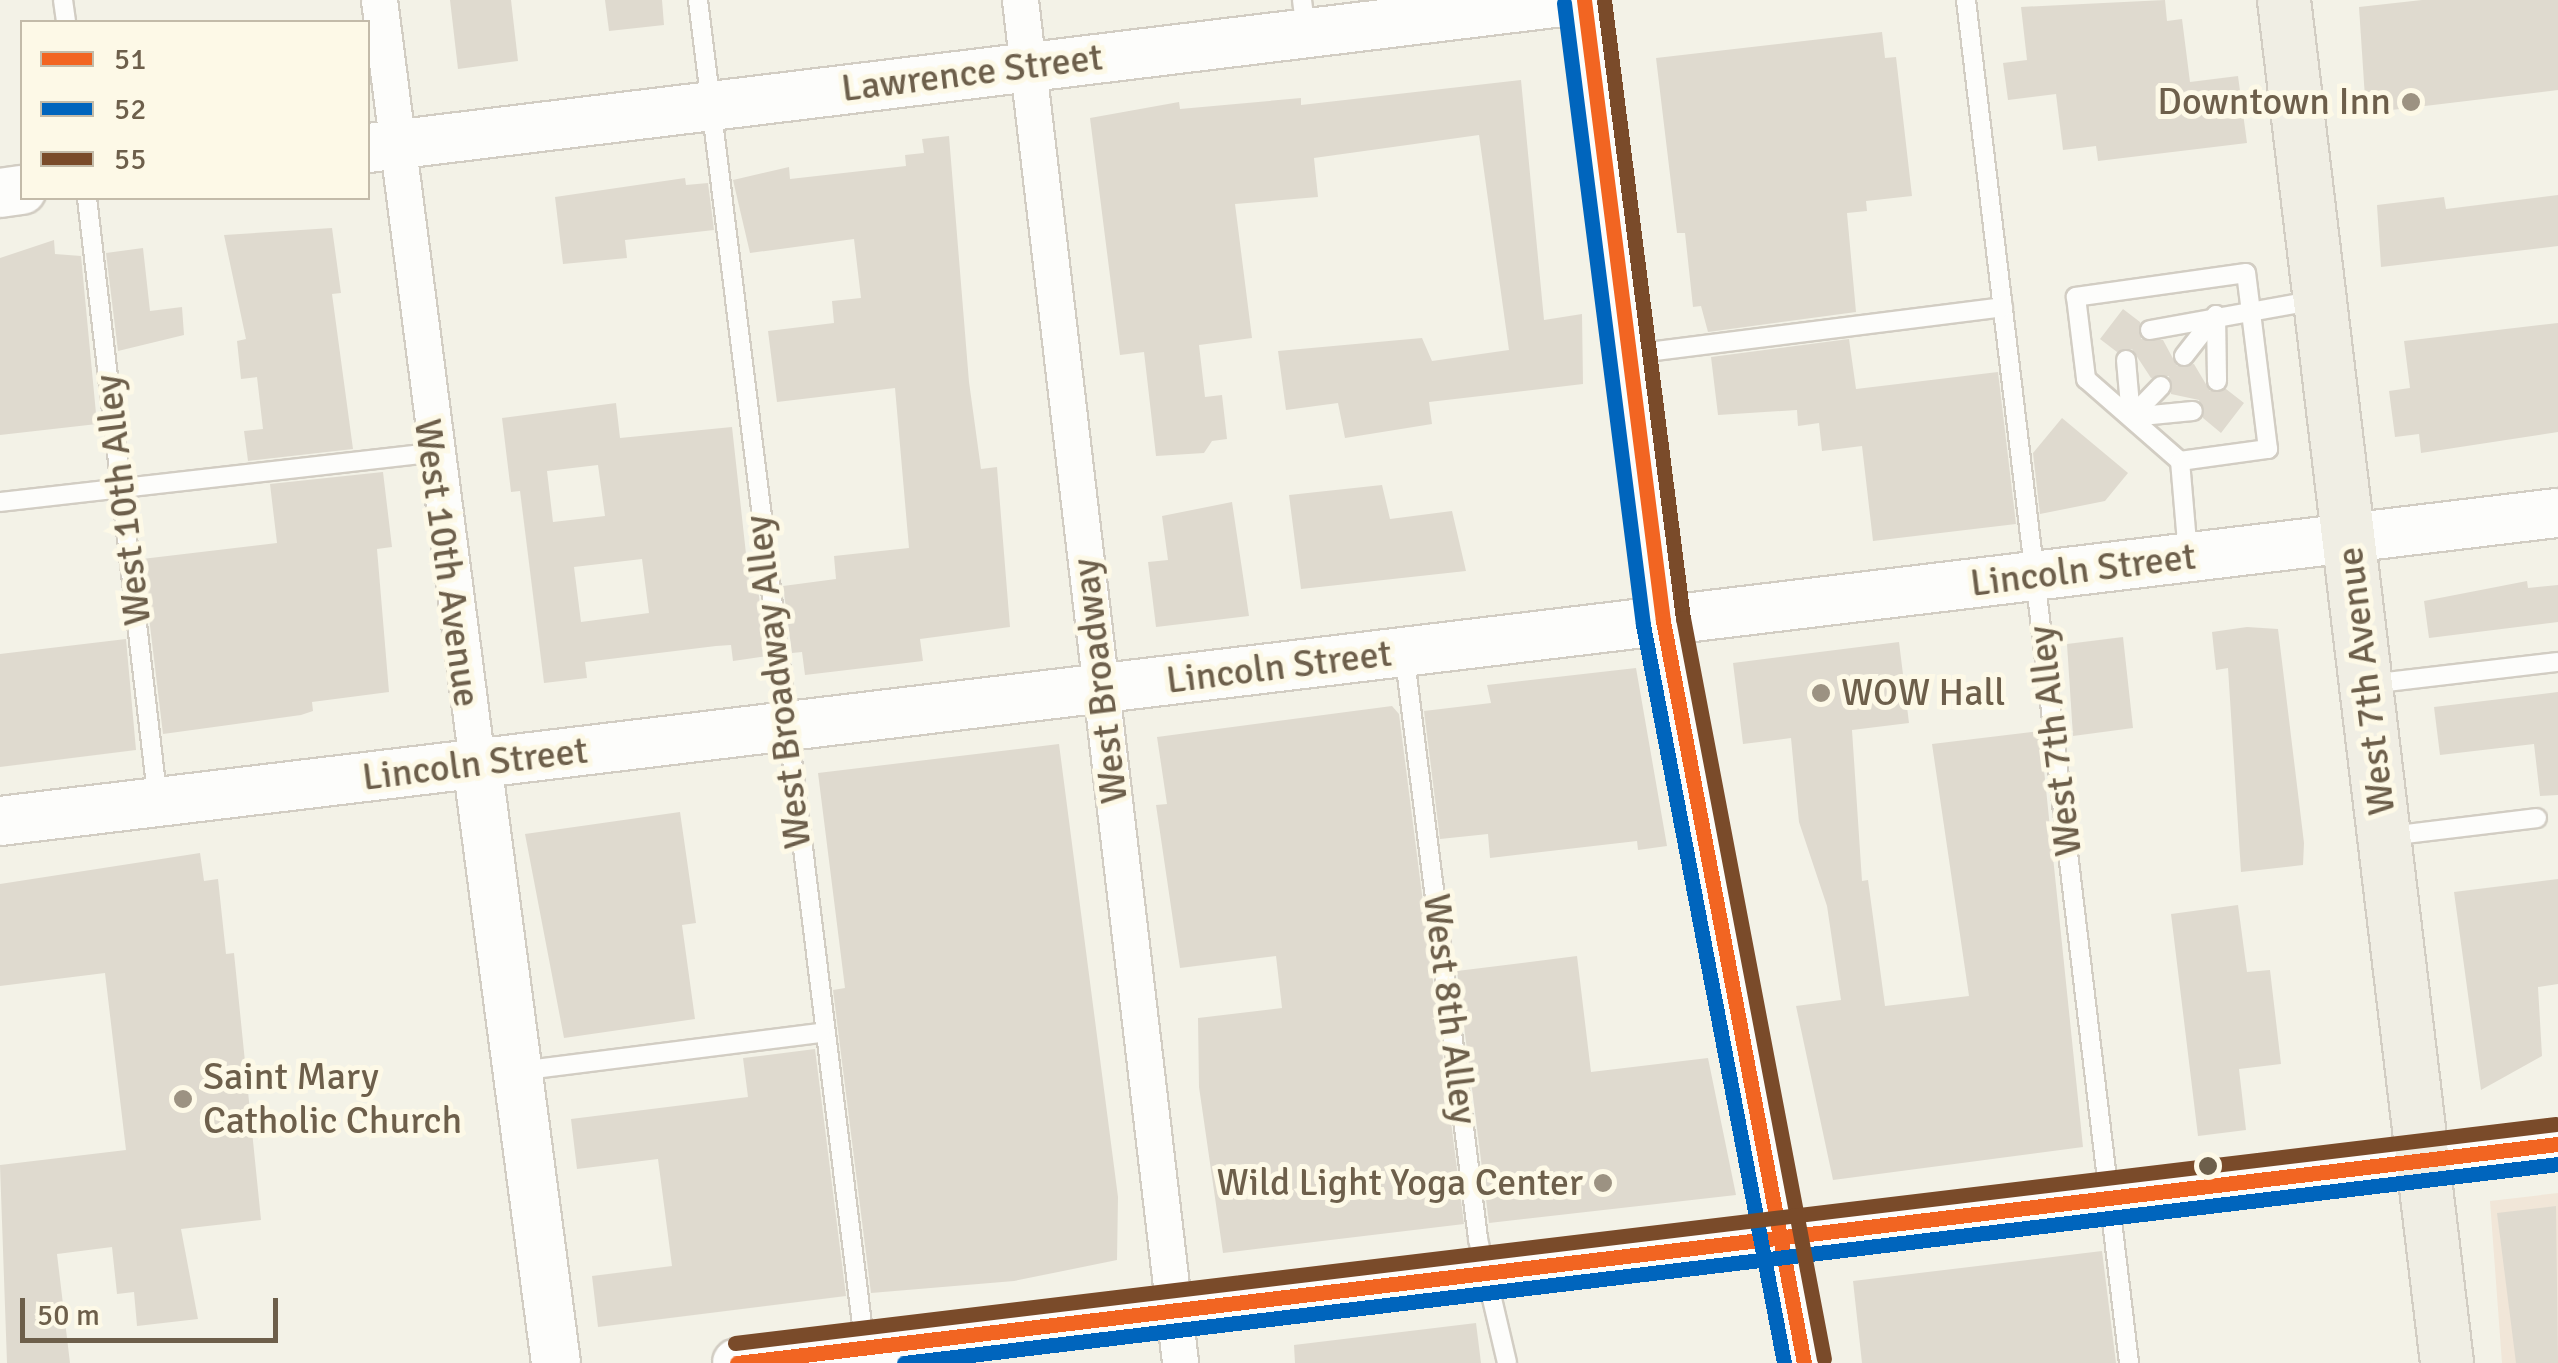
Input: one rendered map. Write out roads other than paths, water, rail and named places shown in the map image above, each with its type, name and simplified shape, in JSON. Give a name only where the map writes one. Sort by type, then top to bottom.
[{"type":"main road","name":"West 7th Avenue","points":[[2284,0],[2447,1363]]},
{"type":"street","name":"West 10th Avenue","points":[[380,0],[382,146],[477,764],[556,1363]]},
{"type":"street","name":"West Broadway","points":[[1020,0],[1180,1363]]},
{"type":"street","name":"Lawrence Street","points":[[382,146],[1028,66],[1304,17],[1581,0]]},
{"type":"street","points":[[1581,0],[1662,621],[1786,1237],[1804,1363]]},
{"type":"street","name":"Lincoln Street","points":[[0,820],[2558,513]]},
{"type":"street","points":[[736,1363],[866,1355],[1174,1312],[2558,1144]]},
{"type":"lane","name":"West Broadway Alley","points":[[698,0],[782,727],[866,1355]]},
{"type":"lane","name":"West 7th Alley","points":[[1966,0],[2129,1363]]},
{"type":"lane","name":"West 10th Alley","points":[[88,200],[158,802]]},
{"type":"lane","points":[[2180,461],[2268,449],[2246,273],[2076,297],[2086,379],[2180,461],[2189,558]]},
{"type":"lane","points":[[2150,330],[2216,314],[2320,300]]},
{"type":"lane","points":[[1629,354],[2003,307]]},
{"type":"lane","points":[[2184,356],[2216,314]]},
{"type":"lane","points":[[2216,314],[2216,381]]},
{"type":"lane","points":[[2126,360],[2131,417]]},
{"type":"lane","points":[[2131,417],[2161,386]]},
{"type":"lane","points":[[2131,417],[2193,411]]},
{"type":"lane","points":[[0,502],[431,453]]},
{"type":"lane","name":"West 8th Alley","points":[[1404,652],[1487,1274],[1508,1363]]},
{"type":"lane","points":[[2366,684],[2558,662]]},
{"type":"lane","points":[[2384,836],[2537,818]]},
{"type":"lane","points":[[519,1071],[821,1033]]},
{"type":"place","name":"Downtown Inn","points":[[2411,102]]},
{"type":"place","name":"WOW Hall","points":[[1821,693]]},
{"type":"place","name":"Saint Mary Catholic Church","points":[[183,1099]]},
{"type":"place","name":"Wild Light Yoga Center","points":[[1603,1183]]}]
